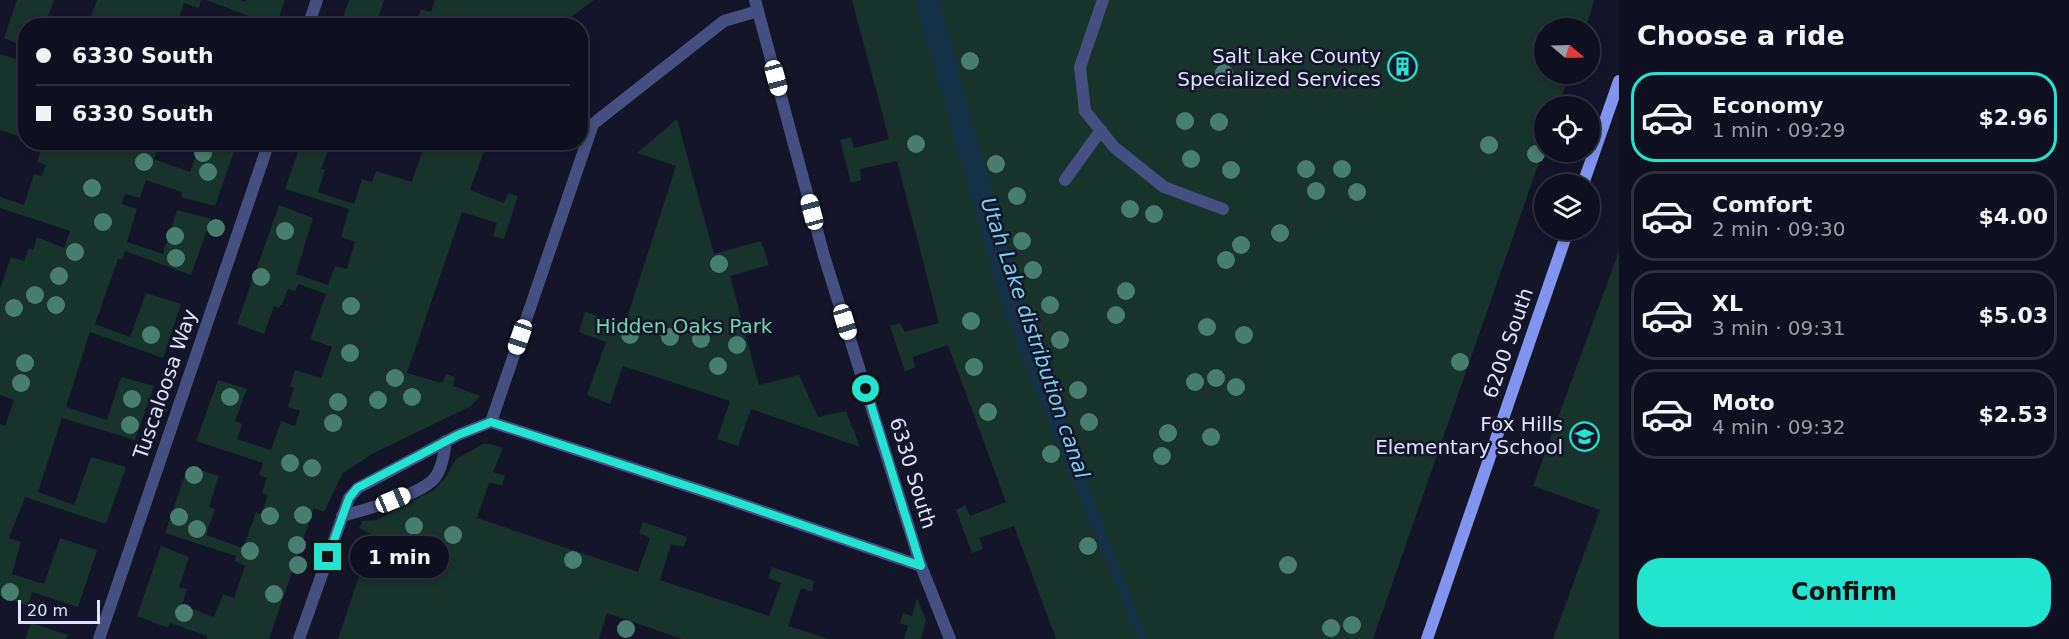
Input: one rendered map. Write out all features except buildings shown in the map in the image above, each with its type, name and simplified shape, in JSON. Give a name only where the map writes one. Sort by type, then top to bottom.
[{"type":"main road","points":[[1587,174],[1619,81]]},
{"type":"main road","name":"6200 South","points":[[1427,639],[1565,240]]},
{"type":"street","points":[[311,18],[317,0]]},
{"type":"street","points":[[1102,0],[1080,67],[1085,111],[1114,147],[1164,188],[1223,209]]},
{"type":"street","name":"6330 South","points":[[588,139],[593,124],[724,21],[757,6],[824,256],[921,566],[950,639]]},
{"type":"street","points":[[1065,180],[1101,130]]},
{"type":"street","name":"Tuscaloosa Way","points":[[99,639],[265,150]]},
{"type":"street","name":"6330 South","points":[[491,422],[584,150]]},
{"type":"street","points":[[299,639],[342,516],[349,498],[357,488],[446,441],[491,422],[724,498],[921,566]]},
{"type":"street","points":[[342,516],[376,507],[434,479],[441,465],[446,441]]},
{"type":"green space","points":[[17,0],[54,0],[48,18],[18,18],[18,44],[4,38]]},
{"type":"green space","points":[[97,0],[201,0],[199,8],[184,3],[179,18],[91,18]]},
{"type":"green space","points":[[206,0],[245,2],[246,0],[285,0],[279,18],[254,18]]},
{"type":"green space","points":[[349,0],[384,0],[378,18],[343,18]]},
{"type":"green space","points":[[435,0],[594,0],[570,18],[418,18],[421,9],[431,12]]},
{"type":"green space","points":[[852,0],[1594,0],[1589,18],[1534,18],[1534,84],[1566,84],[1562,96],[1534,96],[1534,162],[1539,162],[1373,639],[1056,639],[1014,526],[979,538],[983,549],[972,553],[956,510],[965,505],[970,516],[1006,502],[948,345],[913,357],[915,367],[905,372],[890,326],[900,323],[905,332],[939,323],[897,161],[860,169],[861,180],[851,183],[840,140],[851,137],[854,148],[889,139]]},
{"type":"green space","points":[[0,54],[18,60],[18,136],[0,130]]},
{"type":"green space","name":"Hidden Oaks Park","points":[[677,119],[714,254],[761,241],[769,265],[730,276],[759,385],[799,375],[818,417],[846,411],[860,447],[751,409],[738,446],[717,439],[730,401],[623,366],[610,404],[587,395],[606,342],[579,332],[585,312],[625,324],[676,166],[637,153]]},
{"type":"green space","points":[[41,150],[157,150],[154,159],[190,172],[198,150],[235,150],[215,206],[181,197],[182,192],[146,180],[140,198],[125,194],[122,204],[137,209],[127,242],[163,254],[177,210],[211,219],[191,275],[125,251],[122,260],[118,259],[95,324],[130,337],[146,293],[181,304],[163,358],[90,332],[66,407],[107,420],[121,377],[154,386],[135,440],[62,418],[38,492],[74,505],[91,457],[126,467],[106,524],[25,497],[9,538],[21,542],[12,574],[44,584],[60,538],[97,550],[78,607],[32,592],[28,606],[0,596],[0,424],[5,426],[14,400],[0,395],[0,289],[11,257],[24,261],[29,248],[33,250],[37,237],[64,248],[70,231],[0,208],[0,197],[24,205],[34,174],[42,176],[46,165],[37,162]]},
{"type":"green space","points":[[299,150],[328,150],[321,169],[325,170],[318,192],[354,204],[362,179],[372,182],[376,171],[412,182],[422,150],[484,150],[470,190],[504,203],[508,193],[518,196],[504,239],[493,236],[497,223],[462,212],[407,373],[442,383],[446,374],[455,377],[453,386],[480,396],[471,406],[372,454],[343,473],[324,512],[314,508],[269,639],[207,639],[207,636],[170,623],[168,628],[137,616],[161,546],[189,557],[179,587],[187,589],[182,605],[214,617],[223,594],[234,598],[245,566],[235,561],[236,556],[165,533],[188,466],[219,476],[209,507],[215,509],[206,535],[243,548],[256,512],[261,514],[268,495],[262,493],[267,478],[259,475],[263,463],[196,441],[218,380],[247,389],[235,421],[242,424],[237,439],[271,450],[281,421],[295,426],[300,411],[288,407],[294,388],[290,386],[295,370],[321,378],[332,347],[310,339],[326,294],[299,284],[295,291],[288,289],[279,308],[274,306],[264,334],[237,324],[279,205],[313,218],[296,274],[328,285],[335,266],[347,269],[355,242],[341,237],[349,209],[285,189]]},
{"type":"green space","points":[[1619,251],[1619,639],[1553,639],[1600,510],[1533,486]]},
{"type":"green space","points":[[483,444],[503,448],[493,472],[505,476],[502,485],[489,483],[477,518],[638,572],[650,538],[639,533],[643,522],[687,537],[684,547],[671,544],[660,580],[769,616],[781,583],[768,578],[772,567],[814,581],[812,592],[801,588],[788,626],[829,639],[682,639],[607,613],[599,639],[338,639],[373,535],[359,528],[362,521],[376,520],[434,490],[445,478],[456,459]]},
{"type":"green space","points":[[917,598],[926,620],[921,639],[904,639],[908,626],[900,623],[903,613],[912,616]]},
{"type":"green space","points":[[31,623],[68,635],[66,639],[25,639]]},
{"type":"water","name":"Utah Lake distribution canal","points":[[915,0],[939,0],[992,192],[1027,306],[1084,473],[1147,639],[1138,639],[1024,363],[998,292]]},
{"type":"place","name":"Salt Lake County Specialized Services","points":[[1402,67]]},
{"type":"place","name":"Fox Hills Elementary School","points":[[1584,436]]},
{"type":"route","points":[[328,557],[349,498],[357,488],[458,435],[491,422],[724,498],[921,566],[866,389]]}]
